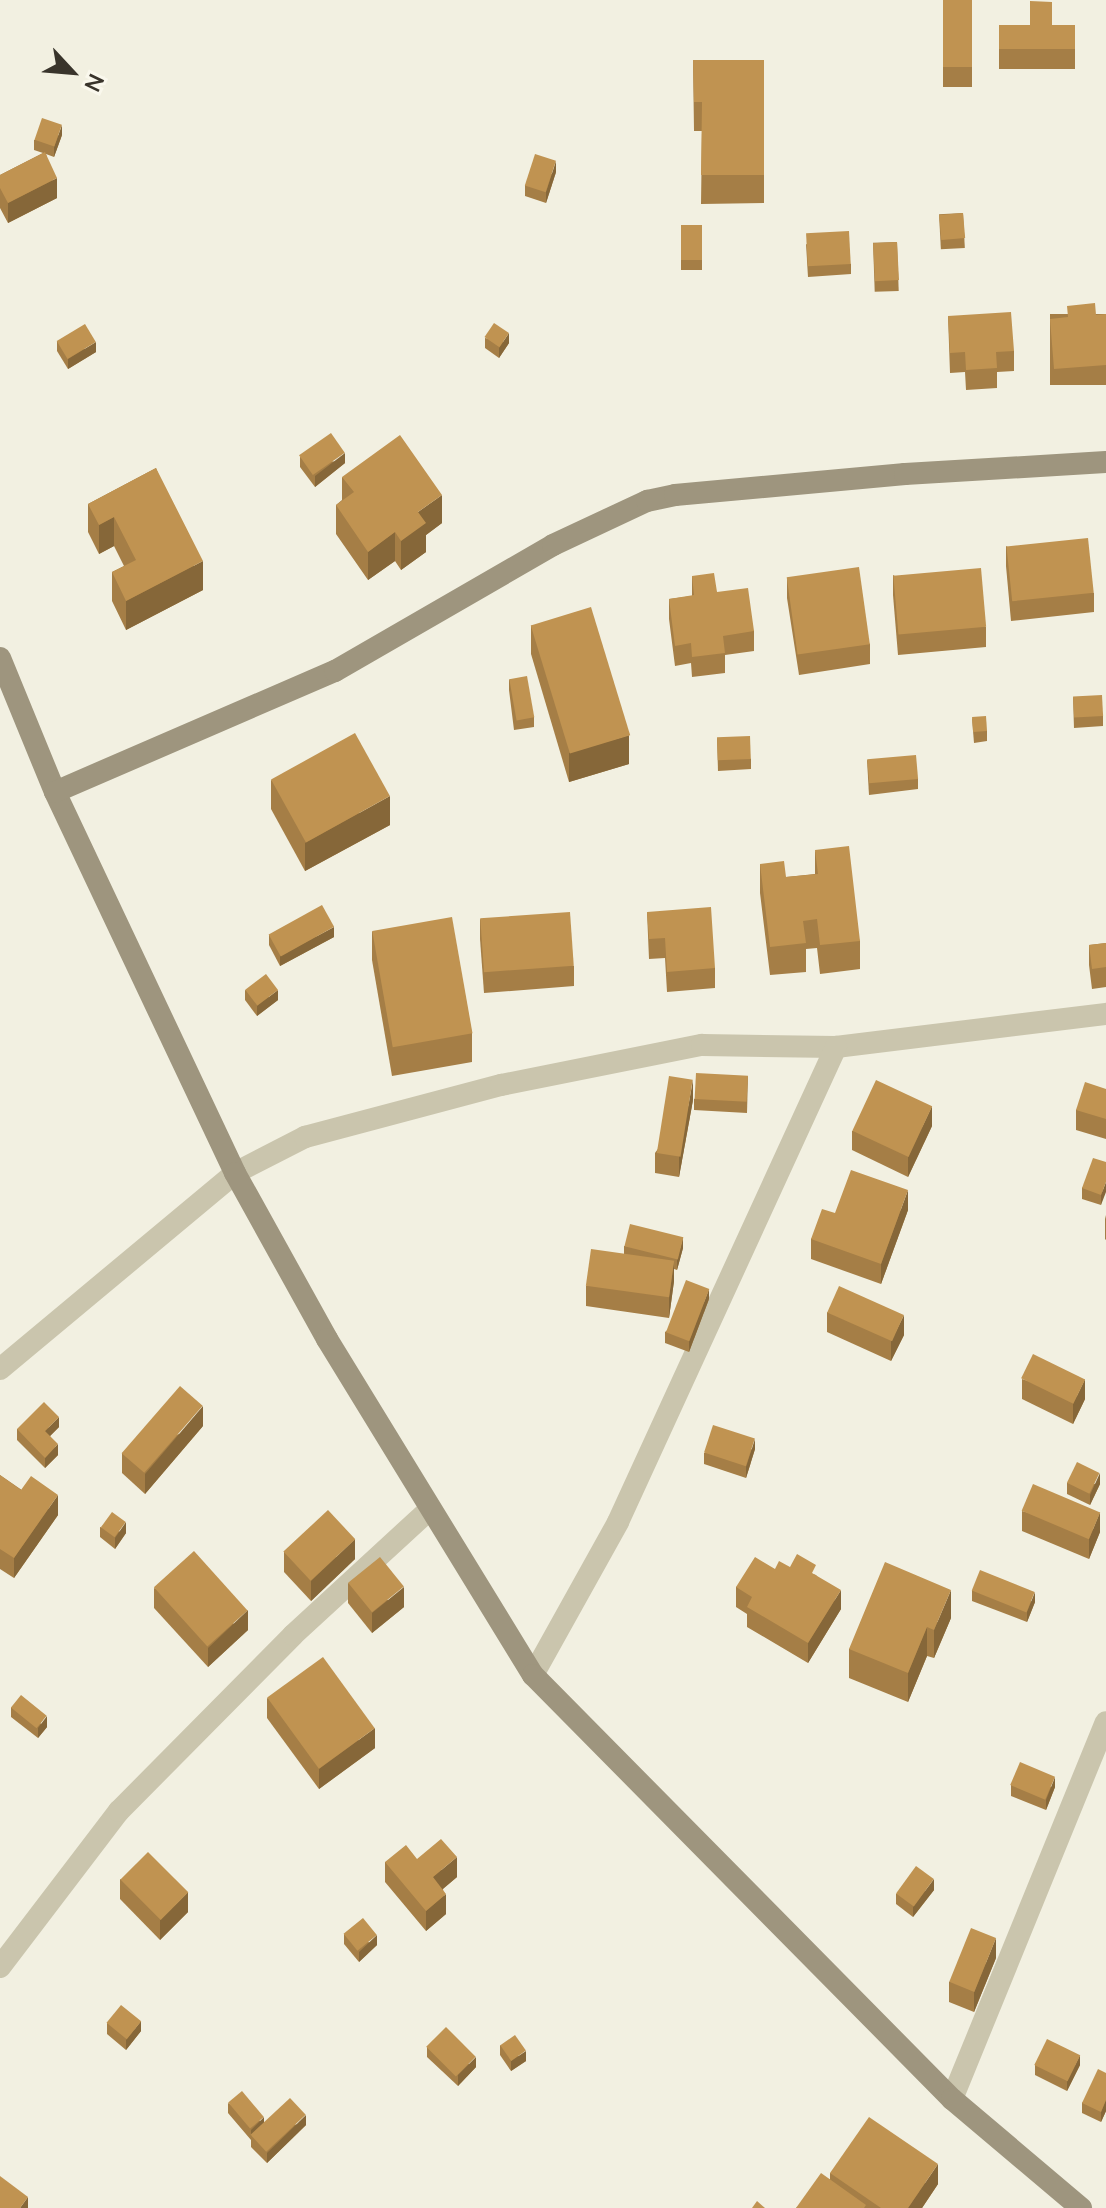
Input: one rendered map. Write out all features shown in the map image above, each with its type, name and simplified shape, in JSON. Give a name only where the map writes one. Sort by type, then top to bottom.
[{"type":"main road","points":[[55,792],[335,671],[553,545],[647,501],[675,495],[890,475],[1106,462]]},
{"type":"main road","points":[[0,658],[55,792],[235,1173],[327,1339],[429,1510],[533,1675],[952,2099],[1071,2205]]},
{"type":"street","points":[[0,1369],[235,1173],[305,1137],[501,1085],[702,1045],[836,1047],[1106,1014]]},
{"type":"street","points":[[533,1675],[618,1522],[836,1047]]},
{"type":"street","points":[[0,1967],[119,1811],[293,1635],[429,1510]]},
{"type":"street","points":[[952,2099],[1106,1722]]},
{"type":"building","points":[[943,0],[972,0],[972,67],[943,67]]},
{"type":"building","points":[[1030,1],[1052,2],[1052,25],[1075,25],[1075,49],[999,49],[999,25],[1030,25]]},
{"type":"building","points":[[693,60],[764,60],[764,175],[701,175],[702,102],[694,102]]},
{"type":"building","points":[[42,118],[62,125],[54,147],[35,140]]},
{"type":"building","points":[[45,152],[57,178],[8,203],[0,188],[0,175]]},
{"type":"building","points":[[535,154],[556,161],[546,192],[525,185]]},
{"type":"building","points":[[963,213],[965,238],[941,240],[939,215]]},
{"type":"building","points":[[681,225],[702,225],[702,260],[681,260]]},
{"type":"building","points":[[849,231],[851,264],[808,266],[806,233]]},
{"type":"building","points":[[897,242],[899,280],[875,281],[873,243]]},
{"type":"building","points":[[1095,303],[1096,315],[1106,314],[1106,365],[1054,369],[1050,319],[1068,317],[1067,306]]},
{"type":"building","points":[[1011,312],[1014,351],[996,352],[997,368],[966,370],[965,352],[950,353],[948,316]]},
{"type":"building","points":[[494,323],[509,333],[499,347],[484,337]]},
{"type":"building","points":[[85,324],[96,342],[68,359],[57,341]]},
{"type":"building","points":[[331,433],[345,453],[313,475],[299,455]]},
{"type":"building","points":[[400,435],[442,495],[418,512],[426,523],[401,541],[395,532],[368,552],[336,505],[354,492],[342,477]]},
{"type":"building","points":[[156,468],[203,561],[126,601],[112,572],[136,560],[114,517],[99,525],[88,504]]},
{"type":"building","points":[[1088,538],[1094,593],[1012,601],[1006,547]]},
{"type":"building","points":[[859,567],[870,644],[798,654],[787,577]]},
{"type":"building","points":[[981,568],[986,627],[898,634],[893,576]]},
{"type":"building","points":[[714,573],[717,592],[748,588],[754,631],[723,636],[725,653],[692,657],[691,643],[675,646],[669,599],[694,595],[692,576]]},
{"type":"building","points":[[591,607],[630,735],[570,754],[531,625]]},
{"type":"building","points":[[527,676],[534,717],[517,720],[509,679]]},
{"type":"building","points":[[1102,695],[1103,716],[1074,717],[1073,697]]},
{"type":"building","points":[[986,716],[987,731],[973,732],[972,717]]},
{"type":"building","points":[[355,733],[390,796],[306,843],[271,780]]},
{"type":"building","points":[[750,736],[751,759],[718,760],[717,737]]},
{"type":"building","points":[[916,755],[918,779],[869,783],[867,759]]},
{"type":"building","points":[[849,846],[860,941],[820,945],[817,919],[803,921],[806,943],[770,947],[760,864],[784,861],[786,877],[818,874],[815,850]]},
{"type":"building","points":[[322,905],[334,927],[281,956],[269,935]]},
{"type":"building","points":[[711,907],[715,968],[667,972],[665,938],[649,939],[647,912]]},
{"type":"building","points":[[570,912],[574,966],[484,972],[480,918]]},
{"type":"building","points":[[452,917],[472,1033],[393,1047],[372,931]]},
{"type":"building","points":[[1106,943],[1106,967],[1092,969],[1089,945]]},
{"type":"building","points":[[266,974],[278,990],[257,1006],[245,990]]},
{"type":"building","points":[[696,1073],[748,1076],[747,1102],[695,1099]]},
{"type":"building","points":[[669,1076],[693,1080],[681,1157],[657,1153]]},
{"type":"building","points":[[876,1080],[932,1106],[909,1157],[852,1131]]},
{"type":"building","points":[[1085,1082],[1106,1089],[1106,1119],[1076,1110]]},
{"type":"building","points":[[1093,1158],[1106,1162],[1106,1182],[1101,1195],[1082,1188]]},
{"type":"building","points":[[851,1170],[908,1190],[881,1264],[811,1239],[822,1209],[835,1213]]},
{"type":"building","points":[[630,1224],[683,1237],[678,1260],[624,1246]]},
{"type":"building","points":[[591,1249],[674,1261],[669,1297],[586,1286]]},
{"type":"building","points":[[686,1280],[709,1289],[689,1341],[666,1332]]},
{"type":"building","points":[[839,1286],[904,1315],[892,1341],[827,1312]]},
{"type":"building","points":[[1033,1354],[1085,1379],[1073,1404],[1021,1378]]},
{"type":"building","points":[[180,1386],[203,1406],[144,1473],[122,1453]]},
{"type":"building","points":[[44,1402],[59,1417],[45,1431],[58,1444],[45,1458],[17,1429]]},
{"type":"building","points":[[713,1425],[755,1439],[746,1466],[704,1453]]},
{"type":"building","points":[[1077,1462],[1099,1473],[1089,1494],[1067,1483]]},
{"type":"building","points":[[0,1475],[21,1490],[31,1476],[58,1495],[14,1558],[0,1549]]},
{"type":"building","points":[[1033,1484],[1100,1513],[1089,1539],[1022,1511]]},
{"type":"building","points":[[328,1510],[355,1539],[311,1581],[283,1552]]},
{"type":"building","points":[[112,1512],[126,1522],[115,1537],[101,1527]]},
{"type":"building","points":[[194,1551],[248,1610],[207,1647],[154,1587]]},
{"type":"building","points":[[797,1554],[816,1565],[812,1573],[841,1590],[808,1643],[747,1607],[752,1597],[736,1587],[755,1557],[775,1569],[779,1561],[790,1567]]},
{"type":"building","points":[[380,1557],[404,1587],[372,1612],[348,1583]]},
{"type":"building","points":[[885,1562],[951,1590],[934,1630],[927,1627],[908,1673],[849,1649]]},
{"type":"building","points":[[980,1570],[1035,1592],[1026,1612],[972,1590]]},
{"type":"building","points":[[323,1657],[375,1728],[319,1769],[267,1698]]},
{"type":"building","points":[[21,1695],[47,1716],[37,1728],[11,1707]]},
{"type":"building","points":[[1020,1762],[1055,1777],[1045,1800],[1010,1785]]},
{"type":"building","points":[[441,1839],[457,1857],[433,1877],[446,1894],[426,1911],[385,1862],[406,1845],[417,1859]]},
{"type":"building","points":[[148,1852],[188,1892],[161,1920],[120,1880]]},
{"type":"building","points":[[916,1866],[934,1879],[914,1906],[896,1894]]},
{"type":"building","points":[[363,1918],[377,1935],[357,1951],[344,1934]]},
{"type":"building","points":[[971,1928],[996,1938],[974,1992],[949,1982]]},
{"type":"building","points":[[121,2005],[141,2021],[127,2039],[107,2023]]},
{"type":"building","points":[[446,2027],[476,2057],[456,2076],[426,2047]]},
{"type":"building","points":[[515,2035],[526,2051],[511,2061],[500,2045]]},
{"type":"building","points":[[1047,2039],[1080,2055],[1068,2081],[1034,2065]]},
{"type":"building","points":[[1098,2069],[1106,2073],[1106,2100],[1101,2112],[1082,2103]]},
{"type":"building","points":[[242,2091],[264,2117],[250,2129],[228,2103]]},
{"type":"building","points":[[290,2098],[306,2115],[266,2152],[251,2135]]},
{"type":"building","points":[[869,2117],[938,2164],[908,2208],[881,2208],[830,2173]]},
{"type":"building","points":[[821,2173],[866,2205],[864,2208],[796,2208]]},
{"type":"building","points":[[0,2176],[28,2197],[20,2208],[0,2208]]},
{"type":"building","points":[[757,2201],[765,2208],[752,2208]]}]
